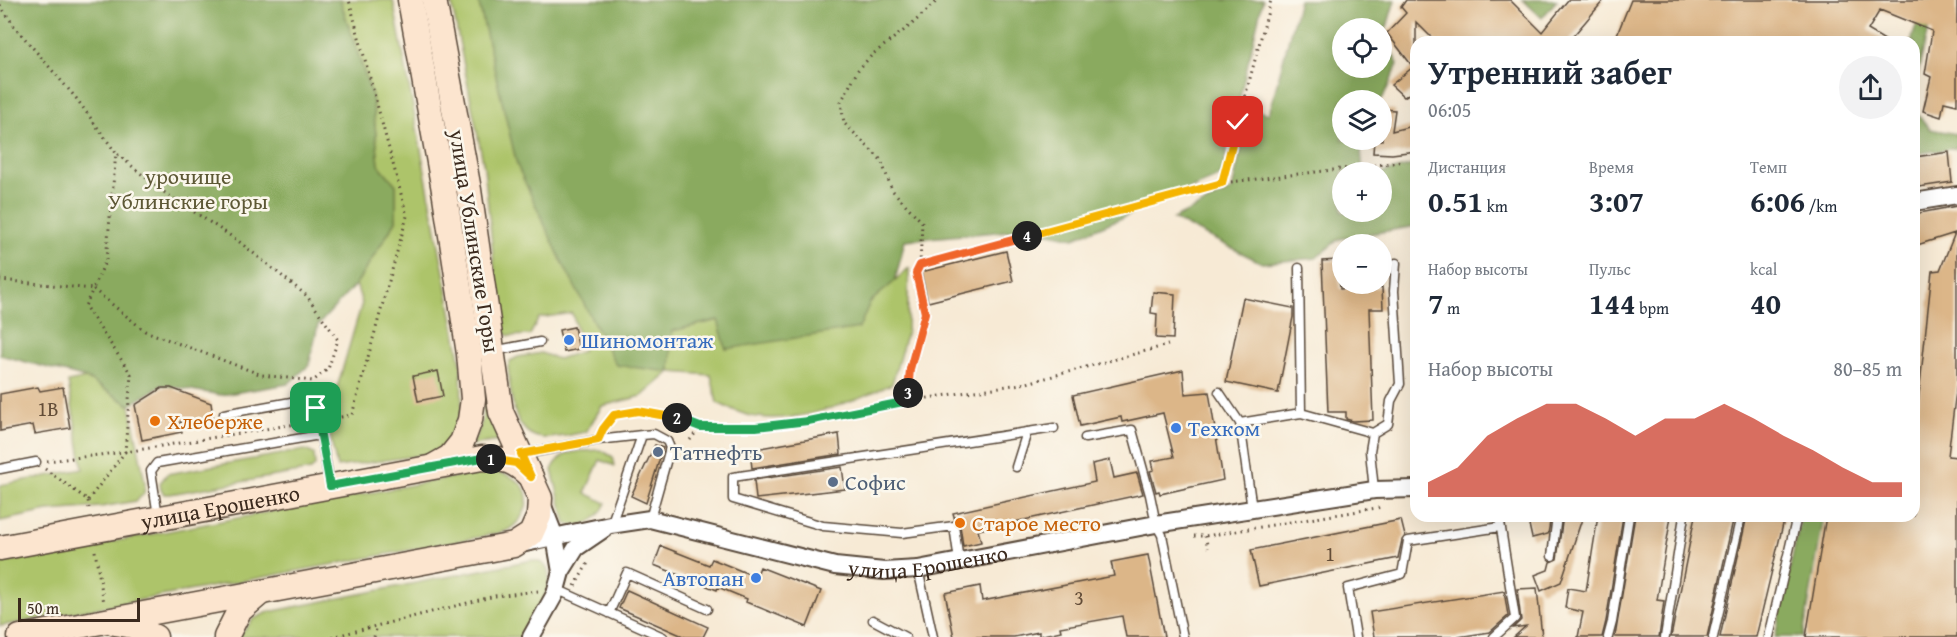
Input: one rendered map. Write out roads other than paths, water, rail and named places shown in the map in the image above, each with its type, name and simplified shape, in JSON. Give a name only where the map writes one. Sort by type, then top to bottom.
[{"type":"main road","name":"улица Ублинские Горы","points":[[410,0],[445,196],[469,354],[473,399],[470,420],[462,442],[450,457],[432,467]]},
{"type":"main road","name":"улица Ублинские Горы","points":[[434,0],[469,190],[501,412],[536,487]]},
{"type":"main road","name":"улица Ерошенко","points":[[0,548],[482,458],[516,463],[536,487]]},
{"type":"main road","points":[[514,545],[531,534],[539,516],[536,487]]},
{"type":"main road","name":"улица Ерошенко","points":[[21,637],[105,614],[259,594],[514,545]]},
{"type":"main road","points":[[226,637],[239,611],[259,594]]},
{"type":"main road","points":[[105,614],[155,637]]},
{"type":"street","points":[[1920,201],[1957,195]]},
{"type":"street","points":[[536,487],[555,537],[561,572]]},
{"type":"street","name":"улица Ерошенко","points":[[514,545],[650,519],[835,566],[884,571],[918,569],[1156,524],[1374,490],[1410,489]]},
{"type":"street","points":[[531,637],[556,591],[561,572],[576,548],[610,525]]},
{"type":"street","name":"улица Ерошенко","points":[[514,545],[545,553],[561,572]]},
{"type":"lane","points":[[1240,423],[1300,413],[1373,433],[1388,424],[1391,401],[1400,384],[1394,291],[1396,263]]},
{"type":"lane","points":[[1299,268],[1300,413]]},
{"type":"lane","points":[[493,351],[540,342]]},
{"type":"lane","points":[[1219,392],[1240,423],[1252,509]]},
{"type":"lane","points":[[224,414],[308,399],[316,408],[330,486]]},
{"type":"lane","points":[[959,561],[954,526],[902,533],[823,526],[733,499],[733,477],[1054,428]]},
{"type":"lane","points":[[1084,438],[1132,430],[1156,524],[1162,535],[1183,637]]},
{"type":"lane","points":[[1016,467],[1027,432]]},
{"type":"lane","points":[[1373,433],[1370,451],[1374,490]]},
{"type":"lane","points":[[521,454],[598,440],[654,434],[667,441],[670,448],[650,519]]},
{"type":"lane","points":[[158,518],[151,471],[157,463],[320,435]]},
{"type":"lane","points":[[610,525],[642,435]]},
{"type":"lane","points":[[0,468],[36,462]]},
{"type":"lane","points":[[1494,637],[1515,618],[1500,522]]},
{"type":"lane","points":[[1552,556],[1556,522]]},
{"type":"lane","points":[[1608,637],[1628,522]]},
{"type":"lane","points":[[1665,637],[1683,522]]},
{"type":"lane","points":[[1713,637],[1740,522]]},
{"type":"lane","points":[[1769,637],[1796,522]]},
{"type":"lane","points":[[1356,637],[1348,588],[1402,574],[1408,541],[1500,527]]},
{"type":"lane","points":[[918,569],[933,637]]},
{"type":"lane","points":[[609,613],[627,573],[707,609]]},
{"type":"lane","points":[[556,591],[663,637]]},
{"type":"lane","points":[[873,620],[905,637]]},
{"type":"place","name":"Шиномонтаж","points":[[569,340]]},
{"type":"place","name":"Хлеберже","points":[[155,421]]},
{"type":"place","name":"Техком","points":[[1176,428]]},
{"type":"place","name":"Татнефть","points":[[658,452]]},
{"type":"place","name":"Софис","points":[[833,482]]},
{"type":"place","name":"Старое место","points":[[960,523]]},
{"type":"place","name":"Автопан","points":[[756,578]]},
{"type":"park label","name":"урочище Ублинские горы","points":[[188,188]]}]
